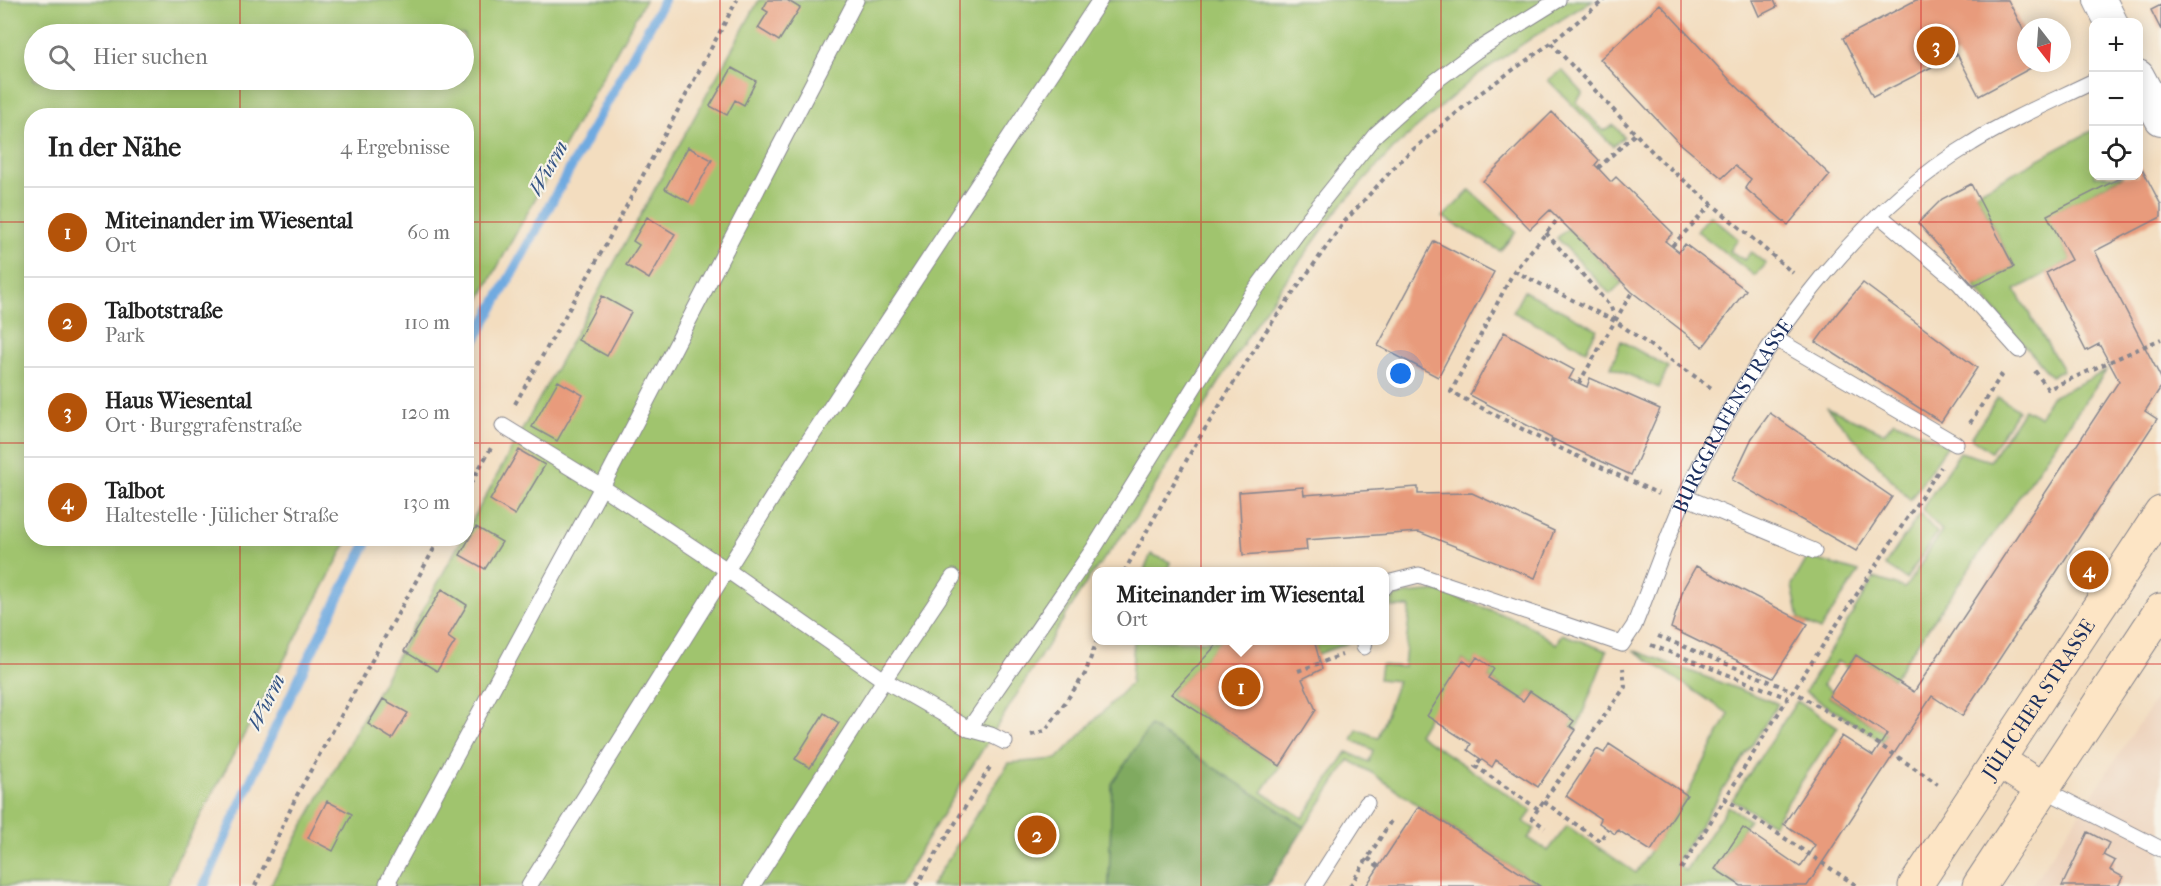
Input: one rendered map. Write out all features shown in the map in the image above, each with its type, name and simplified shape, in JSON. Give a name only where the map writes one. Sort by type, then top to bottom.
[{"type":"main road","name":"JÜLICHER STRASSE","points":[[1915,886],[2161,513]]},
{"type":"main road","points":[[1979,886],[2161,610]]},
{"type":"main road","points":[[1997,760],[2043,789]]},
{"type":"street","points":[[2100,0],[2109,18]]},
{"type":"street","points":[[2143,84],[2161,119]]},
{"type":"lane","points":[[391,886],[387,883],[602,487],[856,0]]},
{"type":"lane","points":[[529,886],[792,466],[1100,0]]},
{"type":"lane","points":[[969,729],[1094,548],[1250,297],[1301,228],[1376,134],[1433,83],[1476,51],[1558,0]]},
{"type":"lane","name":"BURGGRAFENSTRASSE","points":[[1625,640],[1634,626],[1684,501],[1734,403],[1812,289],[1879,215],[1921,178],[1972,142],[2089,84]]},
{"type":"lane","points":[[1879,215],[1959,283],[2019,350]]},
{"type":"lane","points":[[1776,339],[1956,444]]},
{"type":"lane","points":[[503,426],[602,487],[727,570],[884,680],[969,729],[991,735],[1005,742]]},
{"type":"lane","points":[[1684,501],[1814,551]]},
{"type":"lane","points":[[1389,582],[1419,575],[1625,640]]},
{"type":"lane","points":[[752,886],[953,577]]},
{"type":"lane","points":[[2043,789],[2161,849]]},
{"type":"lane","points":[[1314,886],[1367,803]]},
{"type":"path","points":[[474,477],[605,246],[737,0]]},
{"type":"path","points":[[1127,567],[1195,445],[1266,331],[1345,221],[1402,159],[1479,94],[1551,43],[1604,0]]},
{"type":"path","points":[[1551,43],[1659,160],[1812,289]]},
{"type":"path","points":[[1598,168],[1635,134]]},
{"type":"path","points":[[1672,246],[1711,204]]},
{"type":"path","points":[[1558,219],[1514,271],[1451,392],[1684,501]]},
{"type":"path","points":[[1546,233],[1611,307],[1615,321]]},
{"type":"path","points":[[1514,271],[1615,321],[1734,403]]},
{"type":"path","points":[[1579,383],[1632,292]]},
{"type":"path","points":[[1681,868],[1788,698],[2019,350],[2048,389],[2161,339]]},
{"type":"path","points":[[255,886],[297,795],[436,546]]},
{"type":"path","points":[[1545,828],[1532,818],[1624,687],[1625,640],[1788,698]]},
{"type":"path","points":[[1673,642],[1793,691],[1856,729],[1938,784]]},
{"type":"path","points":[[916,886],[1005,742],[1045,731],[1085,674],[1095,645]]},
{"type":"path","points":[[1298,671],[1363,645]]},
{"type":"path","points":[[1481,759],[1475,766],[1538,809]]},
{"type":"path","points":[[1724,798],[1857,886]]},
{"type":"path","points":[[1544,802],[1600,841],[1608,829]]},
{"type":"path","points":[[1350,886],[1391,821]]},
{"type":"path","points":[[1367,858],[1379,867]]},
{"type":"shaded area","points":[[2161,691],[2161,886],[2031,886]]},
{"type":"green space","points":[[0,0],[645,0],[474,309],[474,108],[24,108],[24,546],[345,546],[177,860],[166,886],[0,886]]},
{"type":"green space","points":[[759,0],[1593,0],[1476,76],[1394,148],[1337,210],[1261,315],[1134,520],[1098,567],[1092,567],[1092,574],[898,886],[270,886],[458,546],[474,546],[474,517]]},
{"type":"green space","points":[[1562,70],[1583,93],[1576,102],[1604,131],[1614,125],[1624,137],[1613,146],[1548,80]]},
{"type":"green space","points":[[2089,132],[2089,180],[2116,180],[2048,215],[2071,260],[2015,290],[2063,370],[2051,376],[1974,286],[2014,267],[1976,193]]},
{"type":"green space","points":[[1470,190],[1516,232],[1500,251],[1443,217]]},
{"type":"green space","points":[[1710,215],[1738,239],[1730,251],[1744,260],[1751,252],[1766,264],[1755,276],[1697,231]]},
{"type":"green space","points":[[1568,228],[1622,283],[1610,294],[1557,238]]},
{"type":"green space","points":[[1524,291],[1597,329],[1586,350],[1513,312]]},
{"type":"green space","points":[[1621,341],[1668,367],[1659,388],[1611,367]]},
{"type":"green space","points":[[2106,371],[1893,679],[1856,655],[1847,668],[1837,661],[1823,685],[1832,691],[1829,697],[1887,734],[1882,741],[1805,692],[1874,578],[1905,588],[1942,531],[1922,509],[1960,452],[1990,461],[2024,409],[2039,417],[2051,397]]},
{"type":"green space","points":[[1998,397],[2018,410],[1991,452],[1971,438]]},
{"type":"green space","points":[[1826,407],[1884,433],[1894,421],[1948,445],[1910,500]]},
{"type":"green space","points":[[1920,514],[1937,533],[1906,579],[1885,565]]},
{"type":"green space","points":[[1151,554],[1170,562],[1169,567],[1146,567]]},
{"type":"green space","points":[[1808,557],[1859,572],[1820,630],[1799,619],[1792,585]]},
{"type":"green space","points":[[1439,591],[1523,622],[1556,644],[1562,634],[1607,651],[1576,730],[1570,726],[1574,720],[1530,691],[1523,701],[1488,678],[1494,669],[1477,658],[1471,666],[1463,660],[1418,734],[1532,811],[1524,822],[1535,829],[1528,838],[1548,851],[1567,826],[1636,873],[1687,795],[1729,714],[1633,650],[1778,704],[1676,863],[1685,871],[1728,806],[1749,820],[1715,869],[1741,886],[1540,886],[1372,773],[1349,760],[1305,827],[1150,727],[1112,784],[1109,886],[931,886],[1009,763],[1057,759],[1131,683],[1134,645],[1217,645],[1171,694],[1280,766],[1262,792],[1303,818],[1347,752],[1369,762],[1373,750],[1352,740],[1357,729],[1378,738],[1398,681],[1379,679],[1381,665],[1404,667],[1410,607],[1392,607],[1392,599],[1408,594]]},
{"type":"green space","points":[[1315,645],[1343,645],[1318,654]]},
{"type":"green space","points":[[1797,701],[1838,727],[1773,824],[1732,800]]},
{"type":"green space","points":[[1150,726],[1305,827],[1267,886],[1109,886],[1112,784]]},
{"type":"building","points":[[768,0],[787,0],[800,8],[779,41],[758,28],[768,12],[763,9]]},
{"type":"building","points":[[1752,0],[1774,0],[1777,7],[1759,16]]},
{"type":"building","points":[[1916,0],[2008,0],[2017,18],[2017,72],[2023,72],[1979,96],[1957,54],[1873,97],[1843,38]]},
{"type":"building","points":[[1660,4],[1730,80],[1830,175],[1788,225],[1745,188],[1751,179],[1735,166],[1722,178],[1675,139],[1600,59]]},
{"type":"building","points":[[2161,5],[2161,30],[2151,10]]},
{"type":"building","points":[[732,68],[756,81],[744,105],[735,100],[727,115],[710,106]]},
{"type":"building","points":[[1552,112],[1599,160],[1595,165],[1611,182],[1616,177],[1673,233],[1665,241],[1679,252],[1685,244],[1746,290],[1703,347],[1632,292],[1550,210],[1530,229],[1483,181]]},
{"type":"building","points":[[688,147],[712,160],[689,202],[665,189]]},
{"type":"building","points":[[2143,171],[2161,205],[2161,217],[2095,251],[2161,378],[2161,387],[2145,411],[2157,419],[1962,716],[1932,696],[1807,886],[1741,886],[1715,869],[1743,828],[1800,867],[1815,845],[1784,824],[1842,736],[1873,756],[1887,734],[1829,696],[1856,655],[1914,692],[2119,381],[2099,344],[2086,351],[2046,273],[2071,260],[2047,215],[2116,180],[2143,180]]},
{"type":"building","points":[[1971,184],[2014,267],[1974,286],[1918,223],[1942,199]]},
{"type":"building","points":[[647,217],[675,234],[649,279],[626,265],[639,245],[633,241]]},
{"type":"building","points":[[1434,241],[1494,272],[1438,377],[1378,346]]},
{"type":"building","points":[[1863,283],[1977,368],[1941,422],[1816,342]]},
{"type":"building","points":[[602,296],[631,312],[607,356],[578,340]]},
{"type":"building","points":[[1504,332],[1574,370],[1569,379],[1587,387],[1590,378],[1660,409],[1631,475],[1553,439],[1470,395]]},
{"type":"building","points":[[558,381],[583,395],[557,441],[532,427]]},
{"type":"building","points":[[1770,413],[1892,497],[1856,551],[1732,480],[1752,438]]},
{"type":"building","points":[[519,450],[545,465],[515,515],[490,500]]},
{"type":"building","points":[[1303,487],[1304,495],[1418,487],[1418,494],[1472,493],[1554,531],[1535,578],[1419,532],[1306,540],[1307,550],[1243,555],[1239,492]]},
{"type":"building","points":[[476,527],[502,542],[485,569],[460,555],[465,546],[474,546]]},
{"type":"building","points":[[1696,566],[1808,624],[1773,678],[1671,628],[1684,587]]},
{"type":"building","points":[[442,589],[467,605],[448,637],[455,642],[437,671],[404,651]]},
{"type":"building","points":[[1216,645],[1315,645],[1322,669],[1302,679],[1316,710],[1280,766],[1171,694]]},
{"type":"building","points":[[1477,657],[1494,669],[1488,678],[1523,701],[1530,691],[1574,721],[1570,726],[1576,730],[1538,787],[1496,760],[1492,767],[1468,750],[1471,744],[1427,716],[1463,660],[1471,666]]},
{"type":"building","points":[[383,699],[408,713],[392,739],[368,724]]},
{"type":"building","points":[[824,713],[839,723],[810,768],[795,759]]},
{"type":"building","points":[[1609,744],[1687,795],[1651,851],[1618,830],[1615,834],[1599,823],[1601,819],[1566,796],[1597,749],[1604,753]]},
{"type":"building","points":[[327,801],[352,814],[333,851],[308,838]]},
{"type":"building","points":[[1419,806],[1502,861],[1540,886],[1366,886]]},
{"type":"building","points":[[2088,832],[2109,843],[2103,855],[2115,861],[2110,870],[2123,877],[2118,886],[2062,886]]},
{"type":"waterway","name":"Wurm","points":[[474,342],[664,0]]},
{"type":"waterway","name":"Wurm","points":[[204,886],[284,710],[365,546]]},
{"type":"place","name":"Haus Wiesental","points":[[1936,46]]},
{"type":"place","name":"Talbot","points":[[2089,570]]},
{"type":"place","name":"Miteinander im Wiesental","points":[[1241,687]]},
{"type":"place","name":"Talbotstraße","points":[[1037,835]]}]
